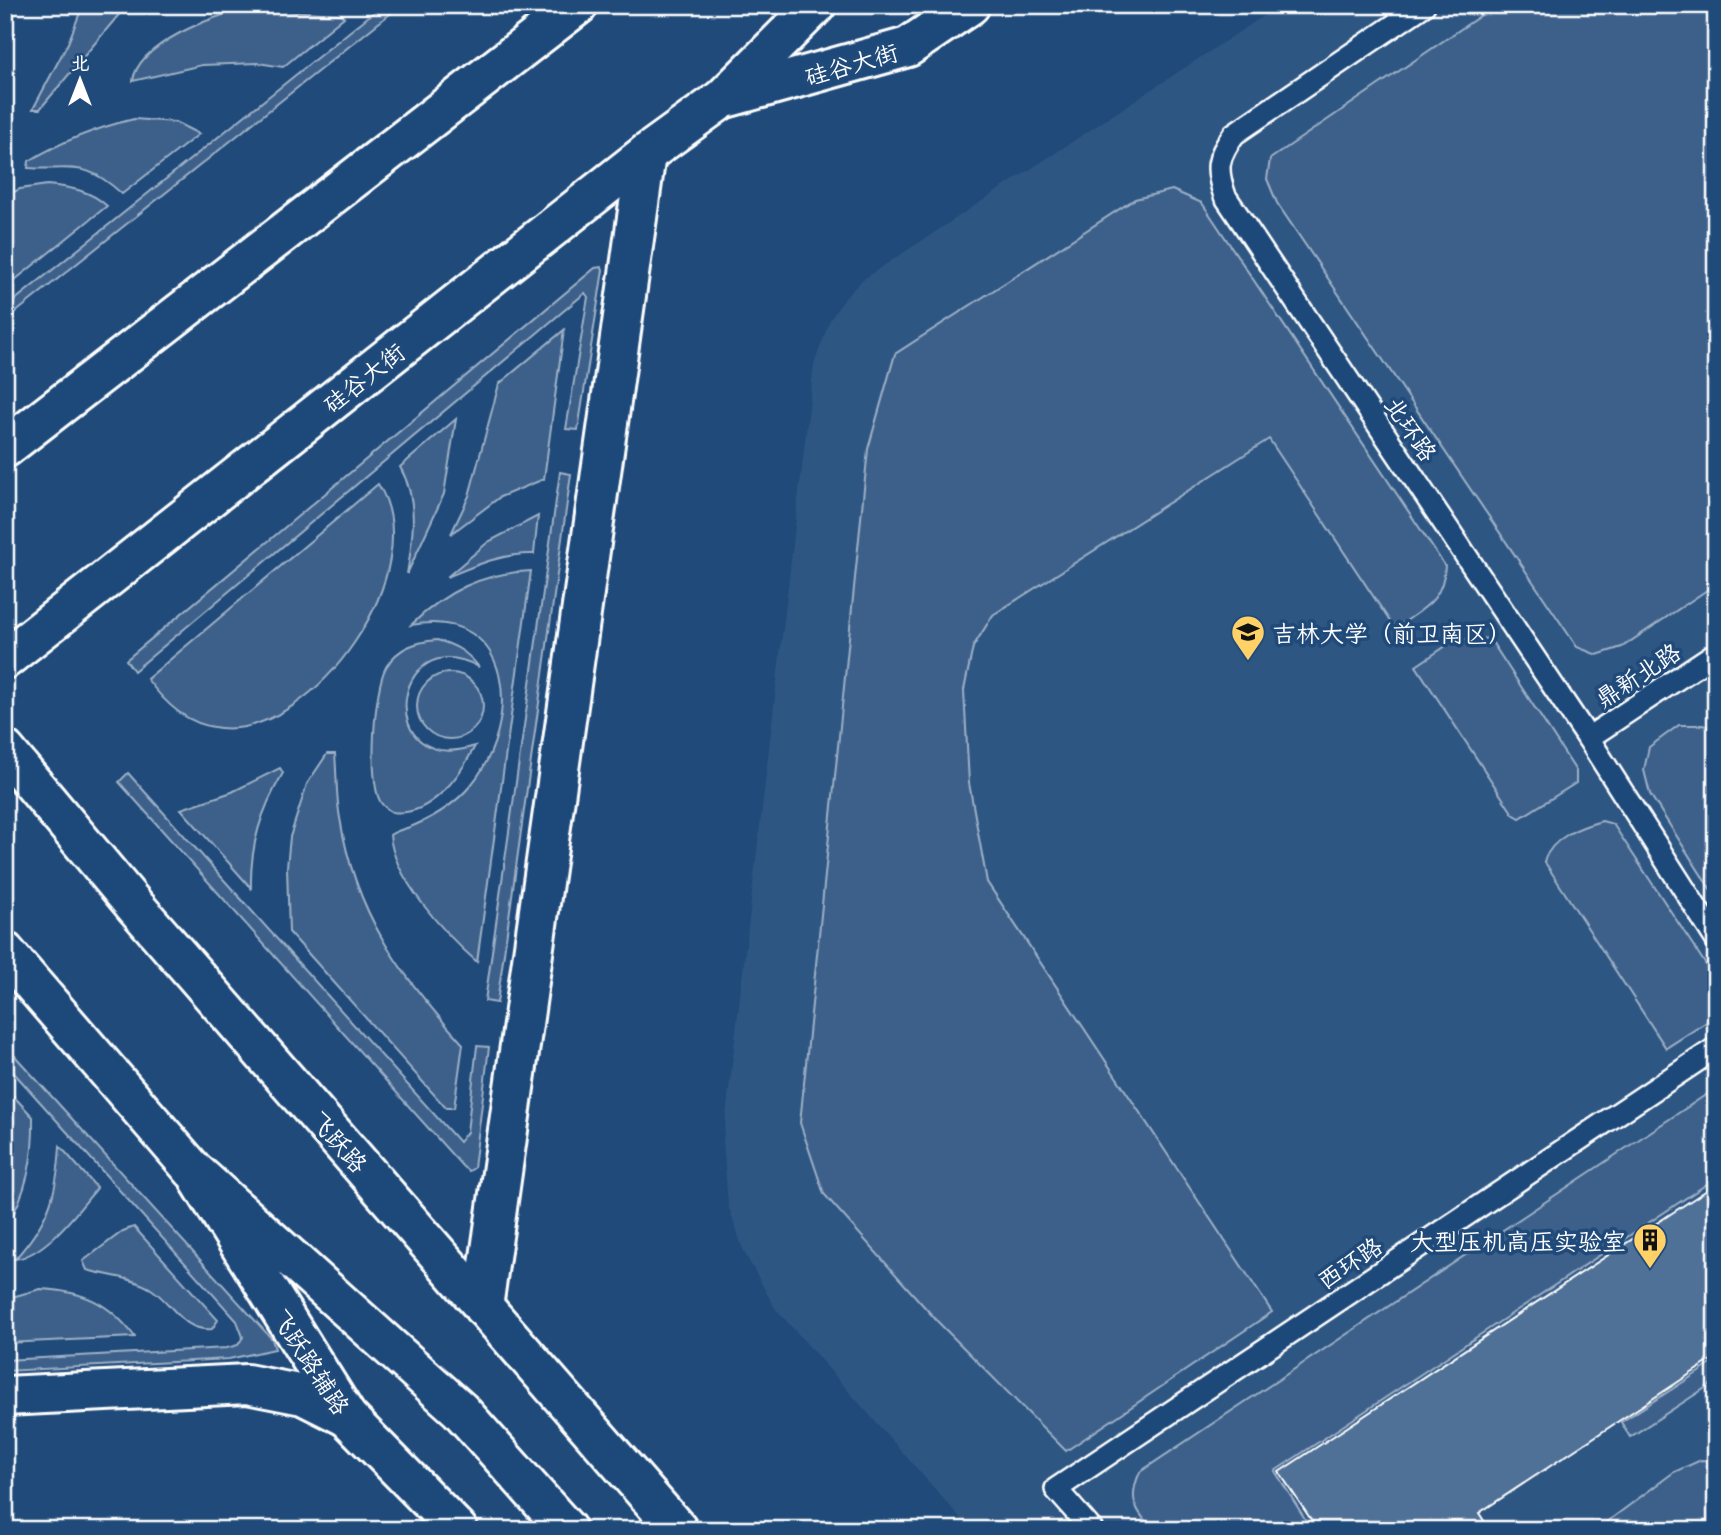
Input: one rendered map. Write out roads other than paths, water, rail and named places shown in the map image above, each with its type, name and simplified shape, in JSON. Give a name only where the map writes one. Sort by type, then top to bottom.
[{"type":"main road","points":[[5,449],[578,5]]},
{"type":"main road","name":"硅谷大街","points":[[5,659],[646,154],[722,99],[816,5]]},
{"type":"main road","name":"硅谷大街","points":[[722,99],[908,47],[970,5]]},
{"type":"main road","points":[[483,1307],[646,154]]},
{"type":"main road","name":"飞跃路","points":[[5,750],[135,905],[678,1530]]},
{"type":"main road","points":[[5,953],[193,1170],[460,1410],[567,1530]]},
{"type":"main road","name":"飞跃路辅路","points":[[193,1170],[291,1333],[347,1417],[458,1530]]},
{"type":"main road","points":[[5,1396],[247,1384],[303,1395],[347,1417]]},
{"type":"lane","name":"北环路","points":[[1424,5],[1234,135],[1220,153],[1218,176],[1226,196],[1588,738],[1716,939]]},
{"type":"lane","name":"鼎新北路","points":[[1588,738],[1713,660]]},
{"type":"lane","name":"西环路","points":[[1092,1530],[1056,1489],[1716,1048]]},
{"type":"place","name":"吉林大学（前卫南区）","points":[[1248,662]]},
{"type":"place","name":"大型压机高压实验室","points":[[1650,1270]]}]
